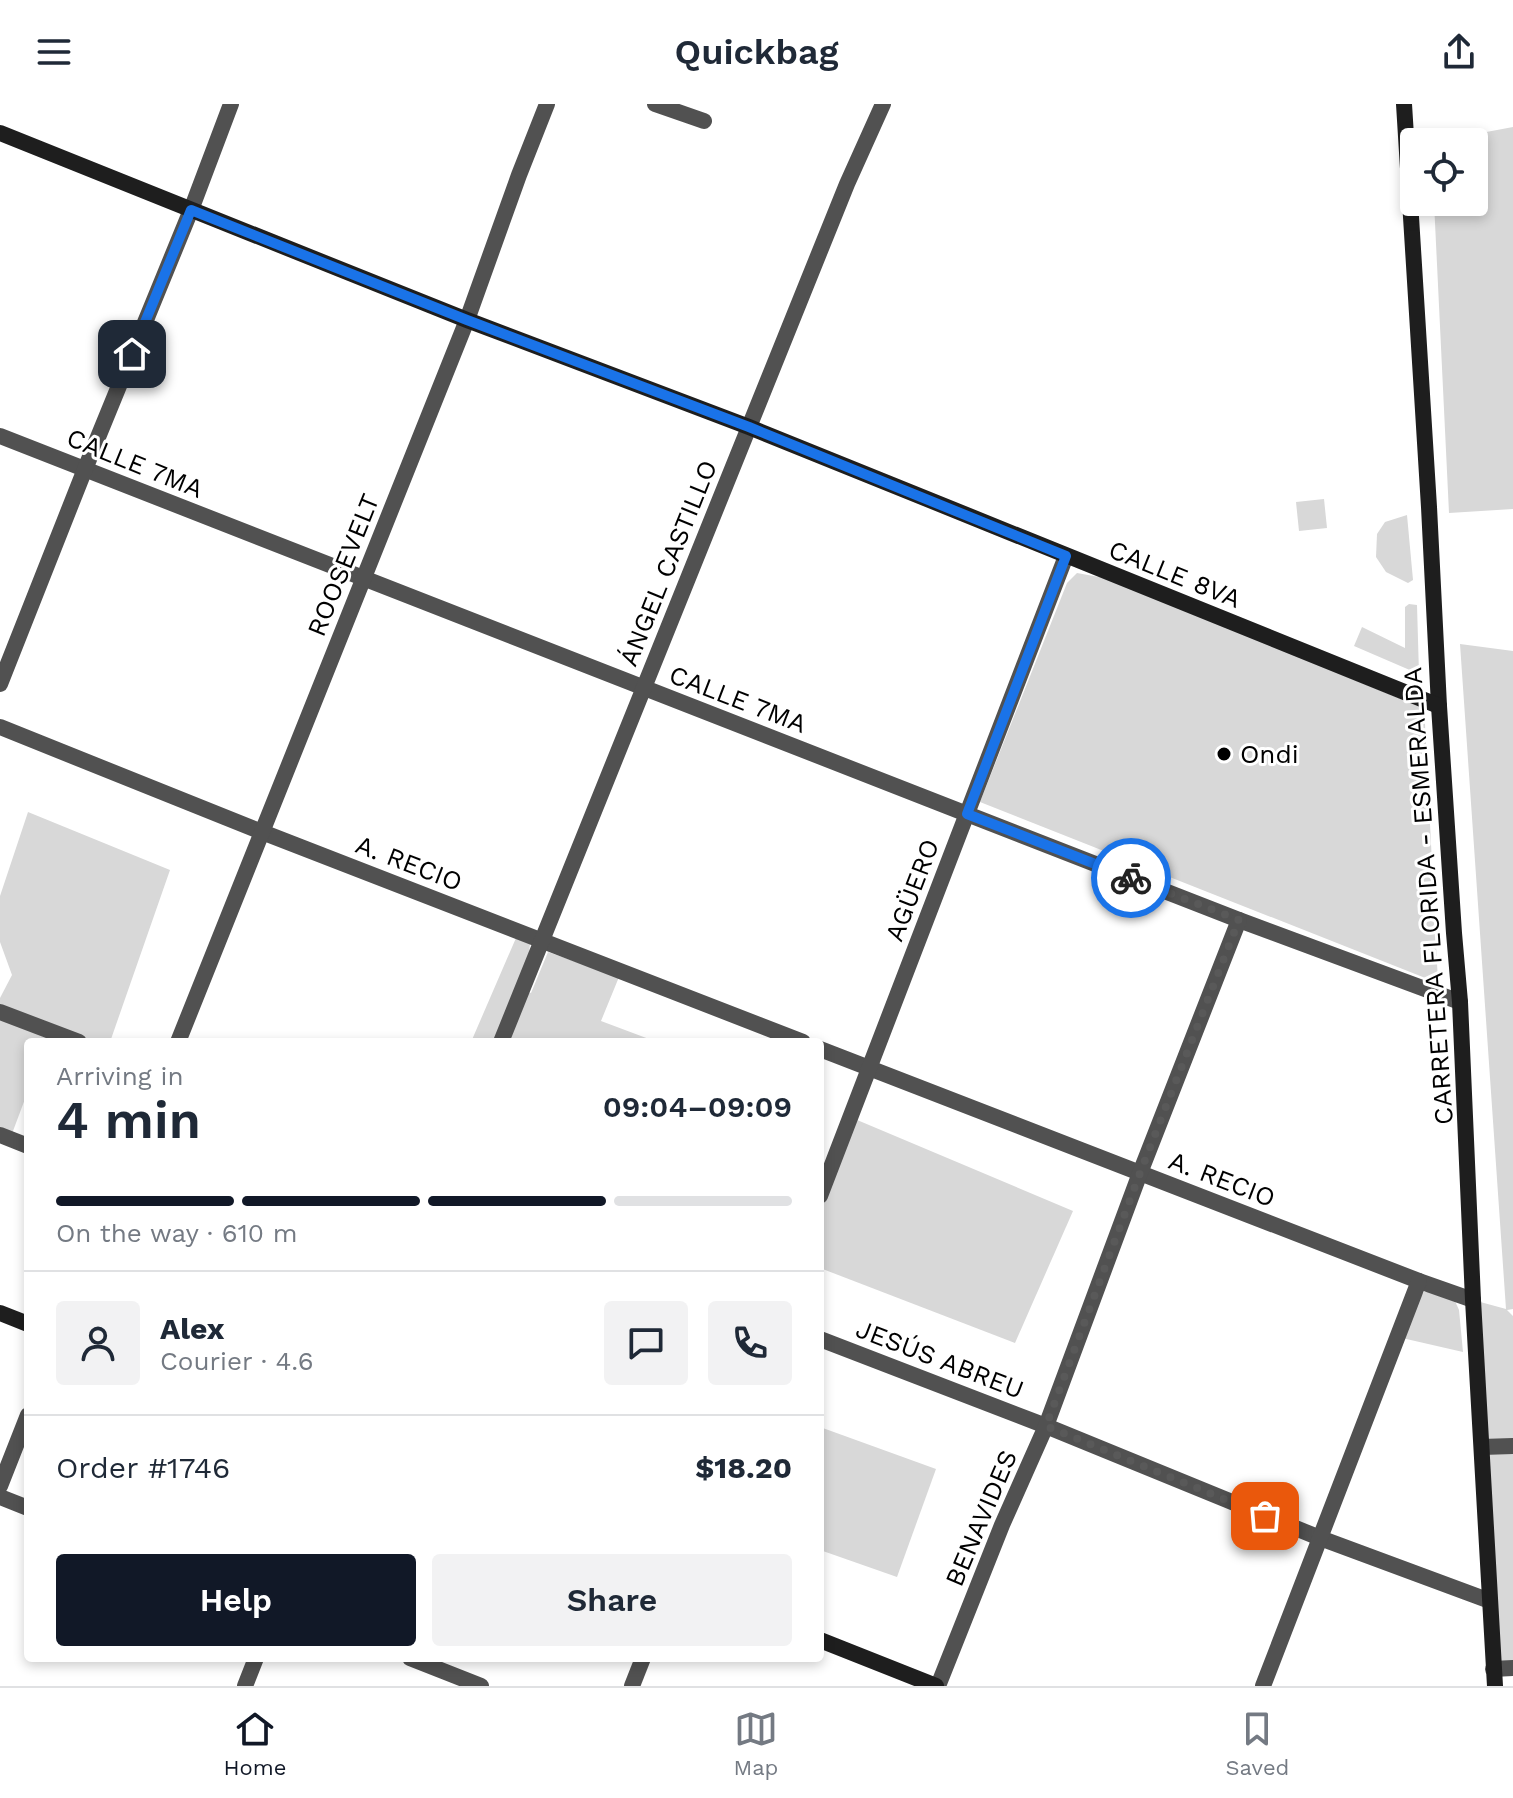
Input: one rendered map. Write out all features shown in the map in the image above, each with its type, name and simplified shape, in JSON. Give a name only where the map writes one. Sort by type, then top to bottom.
[{"type":"street","points":[[0,684],[231,104]]},
{"type":"street","name":"ROOSEVELT","points":[[180,1038],[467,320],[547,104]]},
{"type":"street","points":[[655,104],[704,121]]},
{"type":"street","name":"ÁNGEL CASTILLO","points":[[503,1038],[847,184],[883,104]]},
{"type":"street","name":"CARRETERA FLORIDA - ESMERALDA","points":[[1404,104],[1439,706],[1460,1002],[1494,1678]]},
{"type":"street","name":"CALLE 8VA","points":[[0,133],[467,320],[749,427],[1439,706]]},
{"type":"street","name":"CALLE 7MA","points":[[0,436],[1239,920],[1460,1002]]},
{"type":"street","name":"AGÜERO","points":[[824,1186],[1066,556]]},
{"type":"street","name":"A. RECIO","points":[[0,727],[793,1038]]},
{"type":"street","name":"BENAVIDES","points":[[937,1686],[1046,1426],[1239,920]]},
{"type":"street","points":[[0,1012],[68,1038]]},
{"type":"street","name":"A. RECIO","points":[[824,1051],[1473,1300]]},
{"type":"street","points":[[0,1135],[24,1144]]},
{"type":"street","points":[[1263,1686],[1419,1281]]},
{"type":"street","points":[[0,1313],[24,1322]]},
{"type":"street","name":"JESÚS ABREU","points":[[824,1341],[1046,1426],[1320,1538],[1490,1601]]},
{"type":"street","points":[[0,1486],[24,1425]]},
{"type":"street","points":[[1482,1447],[1513,1446]]},
{"type":"street","points":[[0,1497],[24,1506]]},
{"type":"street","points":[[824,1642],[937,1686]]},
{"type":"street","points":[[245,1686],[254,1662]]},
{"type":"street","points":[[420,1662],[481,1686]]},
{"type":"street","points":[[632,1686],[641,1662]]},
{"type":"street","points":[[1494,1678],[1513,1668]]},
{"type":"shaded area","points":[[1513,127],[1513,509],[1449,513],[1435,216],[1488,216],[1488,132]]},
{"type":"shaded area","points":[[1324,499],[1327,528],[1299,531],[1296,502]]},
{"type":"shaded area","points":[[1407,515],[1413,580],[1408,583],[1386,572],[1376,557],[1377,534],[1385,522]]},
{"type":"shaded area","points":[[1077,573],[1110,579],[1420,707],[1425,724],[1438,983],[980,802],[1067,583]]},
{"type":"shaded area","points":[[1417,605],[1419,674],[1354,646],[1362,627],[1405,648],[1405,607]]},
{"type":"shaded area","points":[[1460,644],[1513,651],[1513,1309],[1507,1310],[1513,1316],[1513,1668],[1493,1669],[1473,1300],[1506,1309]]},
{"type":"shaded area","points":[[28,812],[170,870],[111,1038],[69,1038],[51,1031],[48,1038],[24,1038],[24,1102],[10,1139],[0,1135],[0,998],[12,975],[0,942],[0,896]]},
{"type":"shaded area","points":[[516,938],[530,944],[515,989],[531,993],[548,952],[619,977],[601,1021],[646,1038],[473,1038]]},
{"type":"shaded area","points":[[850,1117],[1073,1211],[1015,1343],[824,1270],[824,1185]]},
{"type":"shaded area","points":[[1424,1292],[1433,1292],[1455,1301],[1459,1310],[1463,1352],[1402,1338]]},
{"type":"shaded area","points":[[824,1428],[936,1469],[897,1577],[824,1551]]},
{"type":"way so far","points":[[1131,878],[1239,920],[1046,1426],[1265,1516]]},
{"type":"place","name":"Ondi","points":[[1224,754]]},
{"type":"route","points":[[132,354],[191,210],[467,320],[749,427],[1066,556],[967,814],[1131,878]]}]
